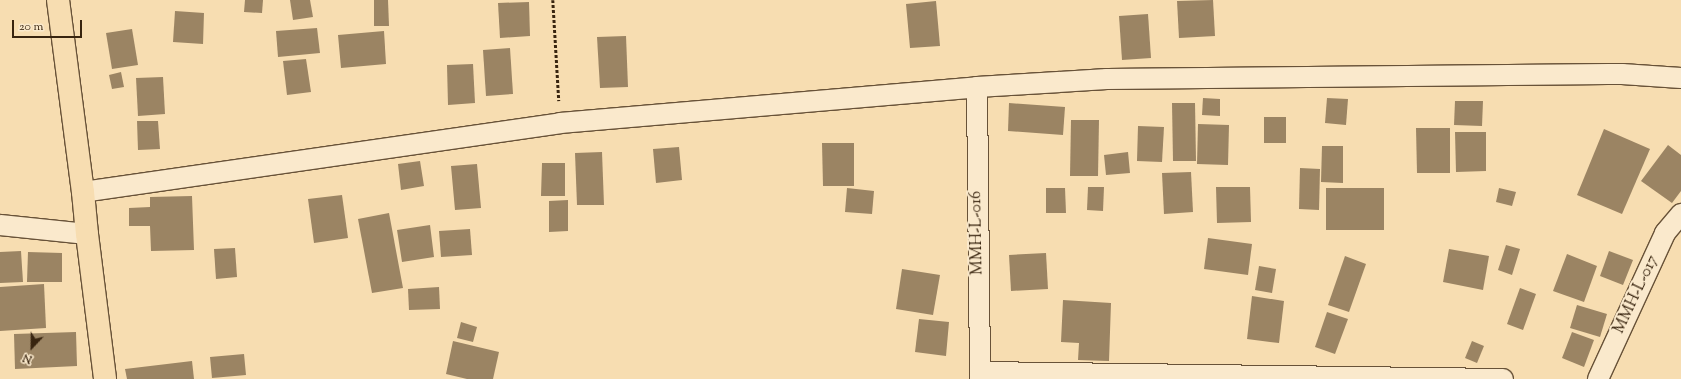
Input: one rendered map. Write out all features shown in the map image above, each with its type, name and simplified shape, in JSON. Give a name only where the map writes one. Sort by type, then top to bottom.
[{"type":"highway","points":[[58,0],[84,192],[87,234],[105,379]]},
{"type":"street","points":[[84,192],[560,123],[977,87],[1139,79],[1622,74],[1681,78]]},
{"type":"street","name":"MMH-L-016","points":[[977,87],[980,375]]},
{"type":"street","name":"MMH-L-017","points":[[1598,379],[1665,232],[1681,214]]},
{"type":"street","points":[[0,225],[87,234]]},
{"type":"street","points":[[980,375],[1503,379]]},
{"type":"path","points":[[553,0],[560,123]]},
{"type":"building","points":[[245,0],[263,0],[262,13],[244,12]]},
{"type":"building","points":[[290,0],[310,0],[313,17],[293,20]]},
{"type":"building","points":[[374,0],[388,0],[389,26],[374,26]]},
{"type":"building","points":[[1213,0],[1215,36],[1179,38],[1177,1]]},
{"type":"building","points":[[936,1],[940,46],[910,48],[906,4]]},
{"type":"building","points":[[529,2],[530,36],[500,38],[498,3]]},
{"type":"building","points":[[175,11],[204,13],[203,44],[173,42]]},
{"type":"building","points":[[1148,14],[1151,58],[1122,60],[1119,16]]},
{"type":"building","points":[[317,28],[320,53],[278,57],[276,31]]},
{"type":"building","points":[[132,29],[138,65],[112,69],[106,33]]},
{"type":"building","points":[[384,31],[386,64],[341,68],[338,35]]},
{"type":"building","points":[[626,36],[628,87],[600,88],[597,37]]},
{"type":"building","points":[[510,48],[513,94],[486,96],[483,50]]},
{"type":"building","points":[[306,59],[311,92],[287,95],[283,61]]},
{"type":"building","points":[[473,64],[475,103],[448,105],[447,65]]},
{"type":"building","points":[[121,72],[124,87],[112,89],[109,75]]},
{"type":"building","points":[[163,77],[165,114],[138,116],[136,78]]},
{"type":"building","points":[[1203,98],[1220,99],[1220,116],[1202,115]]},
{"type":"building","points":[[1327,98],[1348,99],[1346,125],[1325,123]]},
{"type":"building","points":[[1455,101],[1483,101],[1482,126],[1454,125]]},
{"type":"building","points":[[1009,103],[1065,107],[1063,135],[1008,131]]},
{"type":"building","points":[[1172,103],[1195,103],[1196,161],[1173,161]]},
{"type":"building","points":[[1264,117],[1286,117],[1286,143],[1264,143]]},
{"type":"building","points":[[1071,120],[1099,120],[1098,176],[1070,176]]},
{"type":"building","points":[[137,121],[158,121],[160,149],[138,150]]},
{"type":"building","points":[[1198,124],[1229,125],[1228,165],[1197,164]]},
{"type":"building","points":[[1138,126],[1164,127],[1162,162],[1137,161]]},
{"type":"building","points":[[1416,128],[1450,128],[1450,173],[1417,173]]},
{"type":"building","points":[[1604,129],[1650,149],[1622,214],[1577,195]]},
{"type":"building","points":[[1455,132],[1486,132],[1486,171],[1456,172]]},
{"type":"building","points":[[822,143],[854,143],[854,186],[823,186]]},
{"type":"building","points":[[1668,145],[1681,155],[1681,191],[1672,203],[1641,181]]},
{"type":"building","points":[[1322,146],[1343,146],[1343,183],[1321,182]]},
{"type":"building","points":[[679,147],[682,180],[656,183],[653,149]]},
{"type":"building","points":[[602,152],[604,205],[577,205],[575,153]]},
{"type":"building","points":[[1128,152],[1130,173],[1106,175],[1104,155]]},
{"type":"building","points":[[420,161],[424,186],[401,190],[398,164]]},
{"type":"building","points":[[542,163],[565,163],[565,196],[541,196]]},
{"type":"building","points":[[477,164],[481,208],[455,210],[451,166]]},
{"type":"building","points":[[1300,168],[1320,169],[1319,210],[1299,209]]},
{"type":"building","points":[[1191,172],[1193,212],[1164,214],[1162,173]]},
{"type":"building","points":[[1088,187],[1104,187],[1103,211],[1087,210]]},
{"type":"building","points":[[1216,187],[1250,187],[1251,222],[1217,223]]},
{"type":"building","points":[[847,188],[874,191],[872,214],[845,212]]},
{"type":"building","points":[[1046,188],[1065,188],[1066,213],[1046,213]]},
{"type":"building","points":[[1326,188],[1384,188],[1384,230],[1326,230]]},
{"type":"building","points":[[1499,188],[1516,192],[1512,206],[1496,202]]},
{"type":"building","points":[[342,195],[348,238],[314,243],[308,199]]},
{"type":"building","points":[[192,196],[194,250],[151,251],[150,226],[129,226],[129,208],[150,207],[150,197]]},
{"type":"building","points":[[568,200],[568,231],[549,232],[549,201]]},
{"type":"building","points":[[389,213],[403,288],[372,293],[358,219]]},
{"type":"building","points":[[430,225],[434,257],[402,262],[397,230]]},
{"type":"building","points":[[470,229],[472,255],[441,257],[439,231]]},
{"type":"building","points":[[1208,238],[1252,244],[1248,275],[1204,269]]},
{"type":"building","points":[[1506,245],[1520,249],[1512,275],[1498,270]]},
{"type":"building","points":[[235,248],[237,277],[216,279],[214,249]]},
{"type":"building","points":[[1449,249],[1489,256],[1483,290],[1443,282]]},
{"type":"building","points":[[21,251],[23,282],[0,283],[0,252]]},
{"type":"building","points":[[1609,251],[1633,260],[1623,285],[1600,276]]},
{"type":"building","points":[[28,252],[62,253],[62,282],[27,282]]},
{"type":"building","points":[[1046,253],[1048,289],[1011,291],[1009,255]]},
{"type":"building","points":[[1567,254],[1597,266],[1584,302],[1553,291]]},
{"type":"building","points":[[1345,256],[1366,264],[1349,312],[1328,305]]},
{"type":"building","points":[[1259,266],[1276,269],[1272,293],[1255,290]]},
{"type":"building","points":[[902,269],[940,275],[933,315],[896,309]]},
{"type":"building","points":[[44,284],[46,328],[0,331],[0,287]]},
{"type":"building","points":[[439,287],[440,309],[409,310],[408,289]]},
{"type":"building","points":[[1520,288],[1536,294],[1523,330],[1507,324]]},
{"type":"building","points":[[1252,296],[1284,301],[1279,343],[1247,339]]},
{"type":"building","points":[[1063,300],[1111,303],[1109,361],[1078,360],[1079,343],[1061,342]]},
{"type":"building","points":[[1577,305],[1607,314],[1600,337],[1570,328]]},
{"type":"building","points":[[1327,312],[1348,319],[1335,354],[1315,347]]},
{"type":"building","points":[[919,319],[949,322],[946,356],[915,352]]},
{"type":"building","points":[[461,322],[477,327],[473,342],[457,338]]},
{"type":"building","points":[[76,332],[77,366],[15,369],[14,334]]},
{"type":"building","points":[[1572,332],[1594,340],[1584,367],[1562,358]]},
{"type":"building","points":[[453,341],[499,352],[493,379],[467,379],[446,374]]},
{"type":"building","points":[[1472,341],[1484,346],[1477,363],[1465,358]]},
{"type":"building","points":[[244,354],[246,375],[212,378],[210,357]]},
{"type":"building","points":[[192,361],[194,379],[127,379],[125,369]]}]
